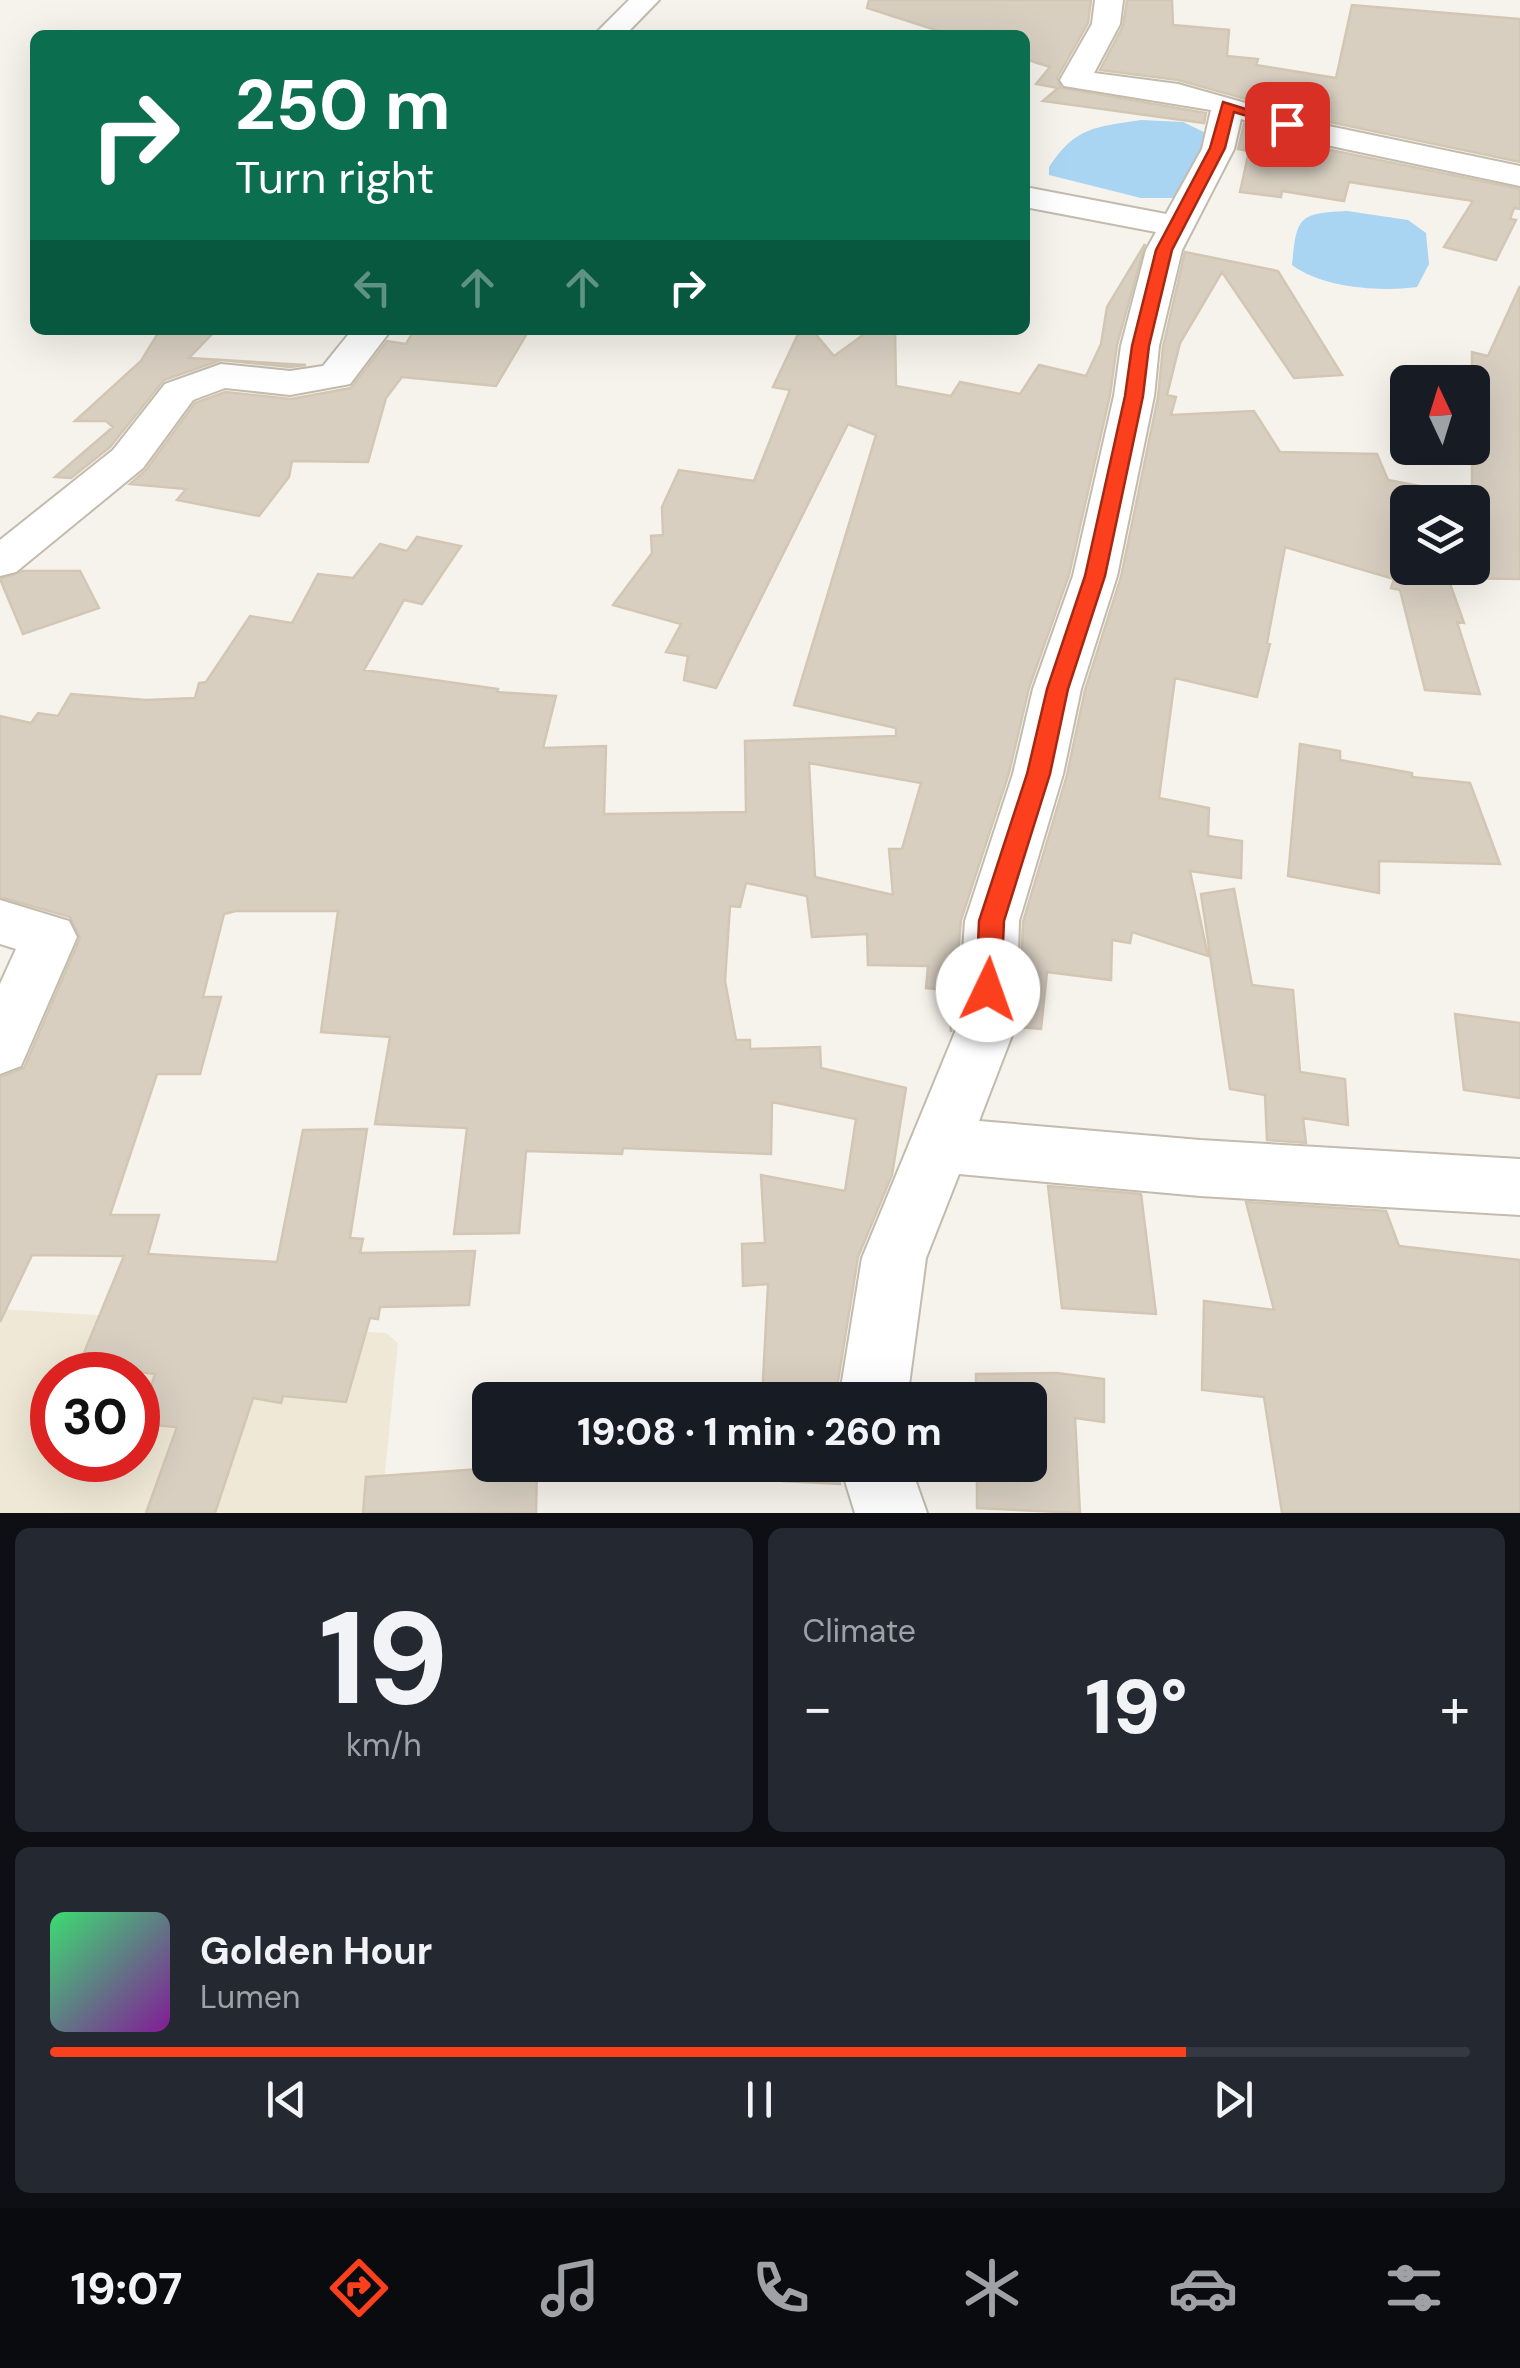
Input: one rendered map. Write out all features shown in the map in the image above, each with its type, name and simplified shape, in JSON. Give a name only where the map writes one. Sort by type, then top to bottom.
[{"type":"street","points":[[613,30],[645,0]]},
{"type":"street","points":[[1109,0],[1106,24],[1076,80],[1178,93],[1316,133],[1520,176]]},
{"type":"street","points":[[875,1382],[894,1258],[987,1025],[992,921],[1038,774],[1058,689],[1095,576],[1134,396],[1140,346],[1164,250],[1218,148],[1228,105]]},
{"type":"street","points":[[1030,198],[1177,226]]},
{"type":"street","points":[[0,562],[128,460],[179,392],[222,376],[290,383],[336,376],[368,335]]},
{"type":"street","points":[[0,922],[49,937],[0,1050]]},
{"type":"street","points":[[939,1145],[1200,1168],[1520,1187]]},
{"type":"street","points":[[881,1482],[891,1513]]},
{"type":"shaded area","points":[[0,1309],[386,1333],[398,1343],[381,1513],[0,1513]]},
{"type":"water","points":[[1141,120],[1183,122],[1208,134],[1210,140],[1177,198],[1141,198],[1049,175],[1049,167],[1077,136],[1099,127]]},
{"type":"water","points":[[1347,211],[1408,220],[1426,233],[1429,264],[1417,287],[1352,286],[1319,279],[1292,265],[1298,228],[1303,221],[1318,214]]},
{"type":"building","points":[[869,0],[1091,0],[1088,23],[1057,78],[1061,88],[1206,113],[1204,123],[1043,101],[1058,88],[1036,84],[1050,67],[1030,61],[1030,30],[935,30],[867,8]]},
{"type":"building","points":[[1127,0],[1172,0],[1173,25],[1229,30],[1227,56],[1258,59],[1256,65],[1336,78],[1352,5],[1520,19],[1520,162],[1325,121],[1178,80],[1100,70],[1123,26]]},
{"type":"building","points":[[1244,124],[1316,147],[1520,189],[1520,209],[1514,208],[1510,219],[1516,220],[1496,260],[1444,247],[1473,201],[1349,182],[1344,201],[1282,191],[1281,197],[1240,192],[1249,151],[1238,149]]},
{"type":"building","points":[[1145,244],[1117,345],[1110,395],[1069,575],[1029,688],[1009,773],[961,920],[951,1032],[950,990],[926,988],[928,966],[868,965],[867,934],[812,937],[807,896],[746,883],[740,907],[730,906],[725,981],[736,1040],[750,1040],[750,1049],[820,1047],[821,1068],[906,1088],[892,1175],[858,1257],[838,1382],[763,1382],[768,1284],[743,1286],[742,1244],[765,1243],[761,1175],[845,1191],[856,1119],[772,1102],[771,1154],[623,1148],[622,1154],[526,1151],[519,1233],[454,1234],[467,1128],[375,1124],[390,1037],[321,1032],[338,911],[236,911],[224,914],[203,997],[221,997],[200,1074],[157,1074],[110,1215],[159,1215],[148,1254],[277,1262],[303,1130],[367,1129],[350,1238],[363,1239],[360,1253],[475,1251],[469,1305],[380,1307],[378,1319],[370,1318],[346,1402],[283,1396],[281,1403],[253,1398],[215,1513],[146,1513],[177,1427],[160,1426],[160,1352],[84,1352],[124,1256],[32,1255],[0,1322],[0,1077],[24,1068],[80,938],[70,917],[0,897],[0,716],[31,723],[38,713],[58,716],[71,694],[146,700],[195,698],[199,683],[206,682],[250,616],[292,623],[318,574],[353,578],[380,544],[407,551],[417,537],[461,546],[422,604],[404,600],[364,670],[498,689],[497,692],[556,696],[543,748],[606,746],[604,814],[746,812],[745,741],[896,736],[896,728],[794,705],[876,435],[848,424],[716,688],[684,680],[688,656],[666,652],[681,624],[613,605],[652,553],[651,536],[663,535],[662,507],[679,470],[754,481],[790,390],[773,387],[798,335],[816,335],[834,356],[863,335],[895,335],[896,386],[951,396],[960,382],[1020,394],[1039,365],[1086,376],[1101,344],[1107,307]],"holes":[[[809,763],[921,783],[902,849],[889,849],[893,895],[815,877]]]},
{"type":"building","points":[[1185,252],[1278,271],[1342,375],[1294,378],[1222,272],[1180,343],[1167,395],[1176,397],[1171,415],[1254,411],[1280,452],[1377,454],[1388,480],[1414,485],[1390,485],[1390,578],[1285,547],[1267,643],[1270,644],[1257,697],[1175,678],[1159,798],[1209,808],[1208,836],[1242,841],[1241,878],[1190,871],[1208,956],[1132,932],[1130,943],[1112,940],[1111,980],[1047,972],[1041,1029],[1019,1027],[1023,922],[1067,775],[1085,690],[1121,577],[1158,397],[1163,347]]},
{"type":"building","points":[[1520,286],[1520,579],[1490,579],[1490,485],[1472,485],[1472,465],[1490,465],[1490,365],[1472,365],[1472,352],[1488,356]]},
{"type":"building","points":[[157,335],[211,335],[189,358],[306,365],[221,360],[164,380],[110,447],[71,478],[55,477],[113,427],[106,421],[75,421],[141,361]]},
{"type":"building","points":[[411,335],[526,335],[496,386],[402,377],[386,398],[368,462],[292,461],[289,477],[259,516],[177,500],[186,489],[130,484],[146,470],[195,403],[225,392],[291,399],[351,388],[387,341],[406,344]]},
{"type":"building","points":[[23,571],[80,571],[99,608],[23,634],[0,579]]},
{"type":"building","points":[[1450,585],[1464,623],[1457,622],[1480,694],[1425,690],[1400,590],[1391,588]]},
{"type":"building","points":[[1300,744],[1340,751],[1340,760],[1412,773],[1412,777],[1470,783],[1500,864],[1379,861],[1379,893],[1288,876]]},
{"type":"building","points":[[1234,889],[1252,985],[1293,990],[1300,1072],[1345,1079],[1348,1125],[1303,1118],[1306,1143],[1267,1140],[1265,1095],[1230,1089],[1201,894]]},
{"type":"building","points":[[1455,1014],[1520,1023],[1520,1098],[1464,1090]]},
{"type":"building","points":[[1048,1186],[1141,1194],[1156,1314],[1062,1308]]},
{"type":"building","points":[[1246,1202],[1386,1211],[1399,1246],[1520,1260],[1520,1513],[1282,1513],[1264,1397],[1202,1390],[1204,1301],[1274,1310]]},
{"type":"building","points":[[1057,1373],[1104,1379],[1104,1422],[1075,1418],[1080,1513],[977,1508],[977,1482],[1047,1482],[1047,1382],[976,1382],[976,1374]]},
{"type":"building","points":[[472,1470],[472,1482],[537,1482],[536,1513],[363,1513],[366,1477]]},
{"type":"route","points":[[988,990],[992,921],[1038,774],[1058,689],[1095,576],[1134,396],[1140,346],[1164,250],[1218,148],[1228,105],[1287,124]]}]
